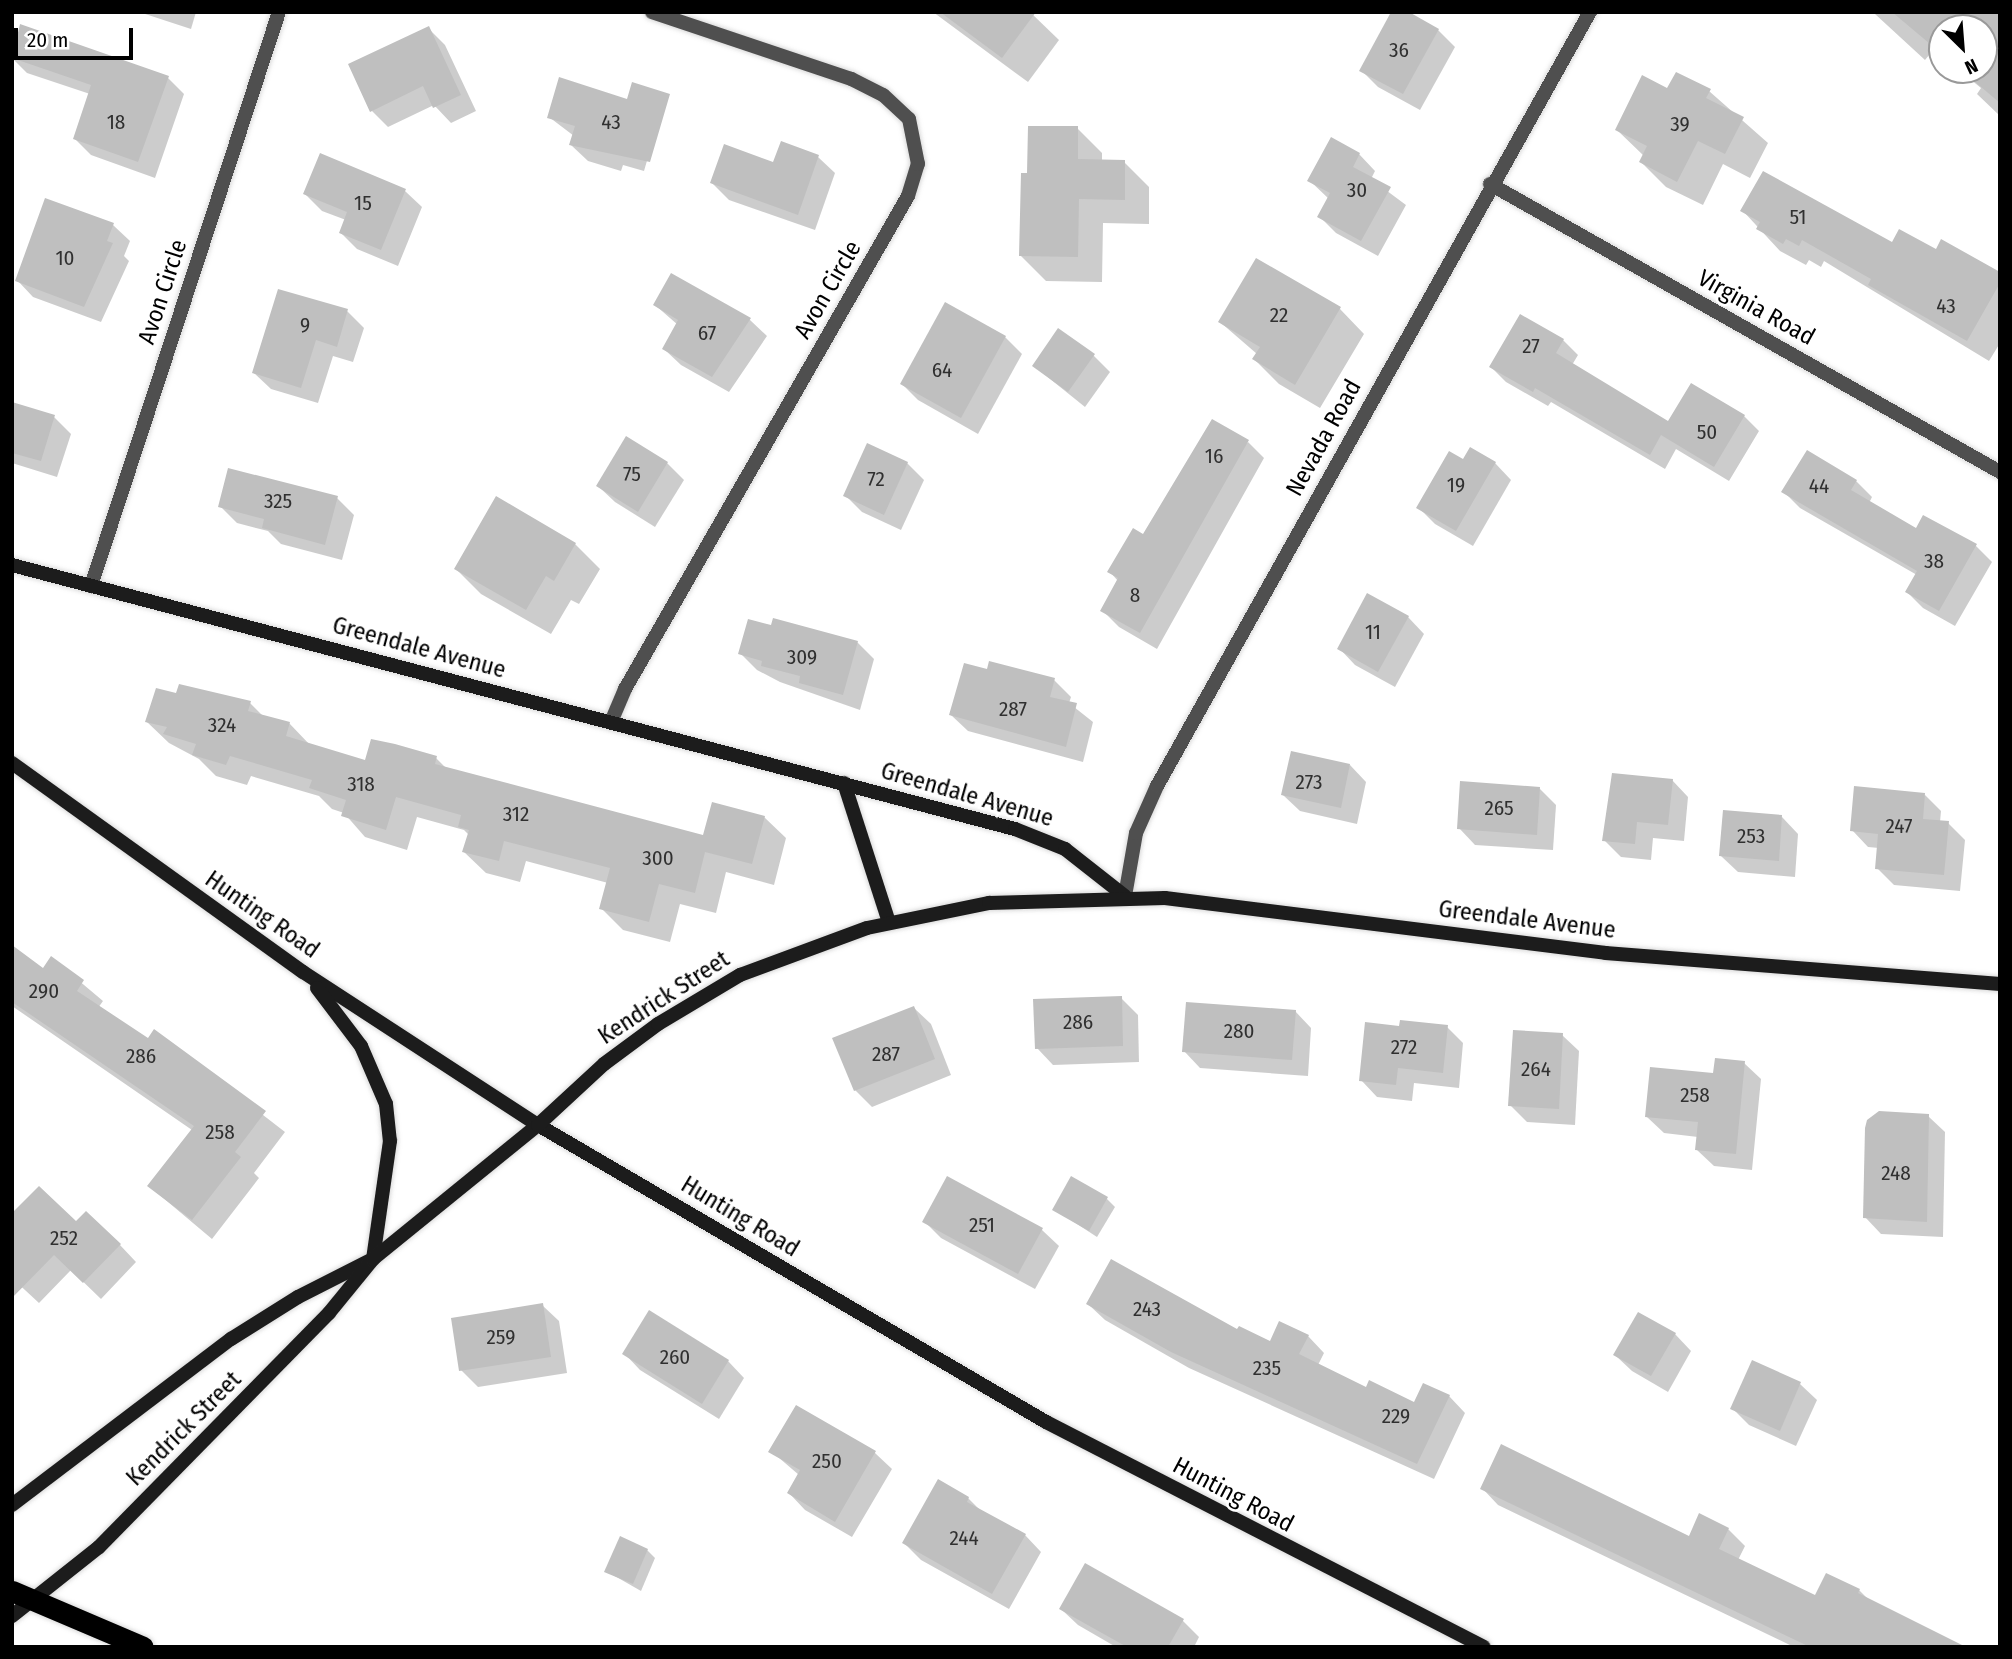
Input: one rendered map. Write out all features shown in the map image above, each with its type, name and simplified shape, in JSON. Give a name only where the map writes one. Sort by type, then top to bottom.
[{"type":"highway","points":[[12,1591],[143,1647]]},
{"type":"main road","name":"Greendale Avenue","points":[[12,565],[844,783],[1039,838],[1088,864],[1125,896],[1245,905],[1620,955],[2000,984]]},
{"type":"main road","name":"Hunting Road","points":[[12,763],[303,972],[538,1125],[1046,1422],[1483,1647]]},
{"type":"main road","points":[[844,783],[889,922]]},
{"type":"main road","name":"Kendrick Street","points":[[12,1616],[116,1531],[329,1313],[373,1259],[538,1125],[604,1065],[715,988],[794,952],[889,922],[989,903],[1125,896]]},
{"type":"main road","points":[[303,972],[361,1046],[386,1104],[390,1141],[373,1259]]},
{"type":"main road","name":"Kendrick Street","points":[[12,1505],[231,1339],[298,1297],[373,1259]]},
{"type":"street","name":"Avon Circle","points":[[91,586],[279,12]]},
{"type":"street","name":"Avon Circle","points":[[611,722],[625,688],[908,196],[918,164],[909,119],[867,86],[652,12]]},
{"type":"street","name":"Nevada Road","points":[[1125,896],[1136,833],[1157,786],[1490,184],[1590,12]]},
{"type":"street","name":"Virginia Road","points":[[1490,184],[2000,472]]},
{"type":"building","points":[[940,12],[1036,12],[1002,58]]},
{"type":"building","points":[[1391,12],[1409,12],[1439,29],[1403,94],[1359,71]]},
{"type":"building","points":[[1892,12],[2000,12],[2000,103],[1978,84],[1998,84],[1998,14],[1928,14],[1928,42]]},
{"type":"building","points":[[20,24],[169,76],[138,162],[73,139],[91,85],[12,58]]},
{"type":"building","points":[[429,26],[461,95],[433,108],[423,86],[370,112],[348,64]]},
{"type":"building","points":[[1676,72],[1711,89],[1706,98],[1744,117],[1725,154],[1698,141],[1677,182],[1639,162],[1647,146],[1615,130],[1642,75],[1667,88]]},
{"type":"building","points":[[559,77],[627,99],[632,82],[670,94],[650,162],[569,145],[575,126],[547,118]]},
{"type":"building","points":[[1028,126],[1078,126],[1078,159],[1125,160],[1125,200],[1079,199],[1078,257],[1019,256],[1021,173],[1027,173]]},
{"type":"building","points":[[1331,137],[1360,153],[1353,167],[1391,187],[1361,241],[1317,217],[1330,193],[1307,181]]},
{"type":"building","points":[[781,141],[819,155],[798,215],[710,183],[724,144],[773,162]]},
{"type":"building","points":[[320,153],[406,189],[381,250],[339,233],[347,212],[303,194]]},
{"type":"building","points":[[1763,171],[1892,242],[1899,229],[1936,249],[1941,239],[2000,272],[2000,283],[1967,341],[1868,285],[1871,279],[1802,240],[1799,246],[1786,239],[1783,244],[1756,229],[1760,222],[1740,211]]},
{"type":"building","points":[[45,198],[114,223],[107,241],[113,243],[84,307],[15,281]]},
{"type":"building","points":[[1256,258],[1341,307],[1295,385],[1252,359],[1260,347],[1218,322]]},
{"type":"building","points":[[671,273],[751,318],[712,377],[662,349],[678,320],[653,305]]},
{"type":"building","points":[[278,289],[348,309],[337,347],[316,340],[301,388],[252,373]]},
{"type":"building","points":[[945,302],[1006,336],[961,418],[900,384]]},
{"type":"building","points":[[1520,314],[1564,339],[1556,353],[1668,421],[1691,383],[1745,415],[1714,467],[1661,435],[1650,455],[1535,388],[1533,392],[1489,367]]},
{"type":"building","points":[[1058,328],[1095,354],[1068,392],[1032,366]]},
{"type":"building","points":[[12,402],[55,415],[41,461],[12,453]]},
{"type":"building","points":[[1212,419],[1249,440],[1140,633],[1100,611],[1118,578],[1107,572],[1133,528],[1143,534]]},
{"type":"building","points":[[626,436],[668,462],[638,512],[596,486]]},
{"type":"building","points":[[867,443],[908,462],[884,515],[843,496]]},
{"type":"building","points":[[1470,447],[1496,462],[1456,531],[1416,508],[1449,451],[1463,459]]},
{"type":"building","points":[[1807,450],[1857,480],[1851,490],[1916,528],[1923,515],[1977,544],[1939,611],[1905,592],[1917,571],[1781,492]]},
{"type":"building","points":[[228,468],[338,496],[325,545],[262,528],[264,519],[218,507]]},
{"type":"building","points":[[496,496],[576,543],[554,581],[546,576],[526,610],[454,569]]},
{"type":"building","points":[[1367,593],[1409,616],[1378,672],[1337,649]]},
{"type":"building","points":[[773,618],[858,641],[843,695],[799,683],[800,676],[761,666],[762,661],[738,654],[748,619],[771,625]]},
{"type":"building","points":[[989,661],[1055,678],[1050,697],[1077,703],[1066,747],[949,715],[964,663],[987,669]]},
{"type":"building","points":[[179,684],[251,701],[248,711],[290,722],[286,736],[365,760],[371,739],[395,744],[437,756],[435,764],[703,835],[712,802],[765,816],[752,864],[705,852],[695,893],[659,884],[649,922],[599,909],[610,868],[504,841],[499,861],[462,852],[469,830],[458,827],[461,815],[396,797],[386,830],[341,816],[346,800],[309,788],[312,780],[230,756],[226,765],[192,755],[196,744],[163,734],[167,727],[145,722],[156,688],[176,693]]},
{"type":"building","points":[[1291,751],[1350,764],[1341,808],[1281,795]]},
{"type":"building","points":[[1612,773],[1673,779],[1668,825],[1637,822],[1635,844],[1602,841]]},
{"type":"building","points":[[1460,781],[1540,787],[1537,835],[1457,829]]},
{"type":"building","points":[[1854,786],[1925,793],[1923,819],[1949,821],[1944,875],[1875,869],[1878,834],[1850,831]]},
{"type":"building","points":[[1723,810],[1782,815],[1779,861],[1719,856]]},
{"type":"building","points":[[12,945],[43,968],[51,956],[84,980],[77,991],[148,1038],[154,1029],[266,1111],[235,1152],[241,1157],[192,1220],[147,1186],[194,1126],[12,1002]]},
{"type":"building","points":[[1122,996],[1123,1046],[1035,1049],[1033,999]]},
{"type":"building","points":[[1186,1002],[1296,1010],[1292,1060],[1182,1052]]},
{"type":"building","points":[[914,1006],[935,1059],[854,1091],[832,1038]]},
{"type":"building","points":[[1400,1020],[1448,1025],[1443,1073],[1398,1068],[1396,1085],[1359,1081],[1365,1022],[1399,1026]]},
{"type":"building","points":[[1513,1030],[1563,1033],[1559,1109],[1508,1106]]},
{"type":"building","points":[[1715,1058],[1745,1061],[1736,1154],[1695,1150],[1698,1122],[1645,1117],[1650,1067],[1713,1073]]},
{"type":"building","points":[[1879,1111],[1929,1114],[1927,1222],[1863,1218],[1865,1128],[1867,1120]]},
{"type":"building","points":[[947,1176],[1043,1228],[1018,1274],[922,1222]]},
{"type":"building","points":[[1071,1176],[1108,1197],[1089,1231],[1052,1210]]},
{"type":"building","points":[[39,1186],[76,1221],[86,1211],[121,1244],[83,1283],[54,1255],[12,1298],[12,1213]]},
{"type":"building","points":[[1111,1259],[1237,1329],[1239,1326],[1270,1341],[1279,1321],[1309,1335],[1299,1354],[1366,1387],[1369,1380],[1414,1402],[1423,1383],[1450,1395],[1417,1464],[1171,1352],[1086,1304]]},
{"type":"building","points":[[543,1303],[551,1357],[459,1371],[451,1318]]},
{"type":"building","points":[[649,1310],[729,1360],[702,1404],[622,1354]]},
{"type":"building","points":[[1638,1312],[1676,1333],[1651,1376],[1613,1355]]},
{"type":"building","points":[[1752,1360],[1801,1382],[1780,1431],[1730,1409]]},
{"type":"building","points":[[796,1405],[876,1451],[835,1522],[787,1493],[800,1470],[768,1452]]},
{"type":"building","points":[[1501,1444],[1689,1536],[1699,1513],[1729,1528],[1719,1549],[1815,1595],[1826,1573],[1860,1589],[1858,1593],[1966,1647],[1810,1647],[1480,1489]]},
{"type":"building","points":[[938,1479],[969,1497],[967,1502],[1026,1534],[992,1594],[902,1543]]},
{"type":"building","points":[[620,1536],[648,1549],[633,1584],[604,1572]]},
{"type":"building","points":[[1085,1563],[1184,1619],[1168,1647],[1127,1647],[1059,1609]]}]
